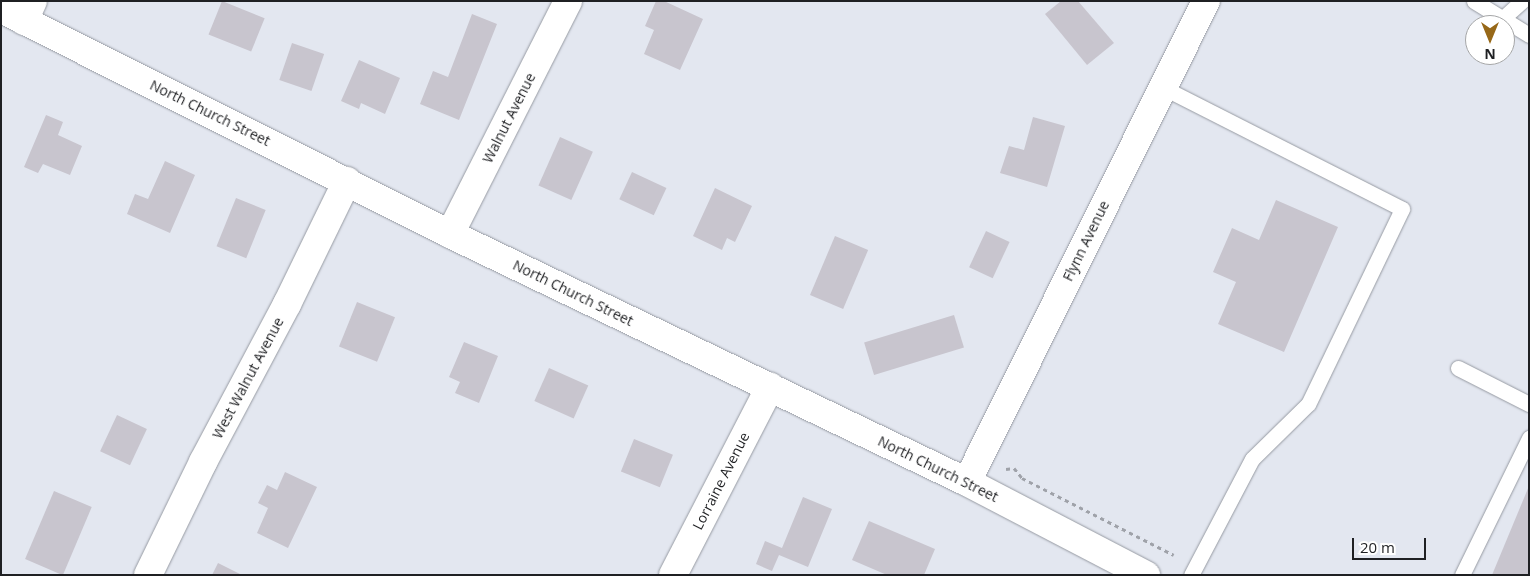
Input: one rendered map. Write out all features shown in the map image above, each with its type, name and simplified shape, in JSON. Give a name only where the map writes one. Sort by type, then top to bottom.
[{"type":"street","name":"Walnut Avenue","points":[[450,234],[568,1]]},
{"type":"street","name":"Flynn Avenue","points":[[967,482],[1206,1]]},
{"type":"street","name":"North Church Street","points":[[19,10],[450,234],[967,482],[1146,575]]},
{"type":"street","name":"West Walnut Avenue","points":[[148,575],[203,462],[287,304],[347,181]]},
{"type":"street","name":"Lorraine Avenue","points":[[673,575],[770,387]]},
{"type":"lane","points":[[1474,1],[1496,15]]},
{"type":"lane","points":[[1506,15],[1522,1]]},
{"type":"lane","points":[[1515,27],[1529,35]]},
{"type":"lane","points":[[1162,87],[1402,209],[1308,404],[1252,459],[1191,575]]},
{"type":"lane","points":[[1458,368],[1529,404]]},
{"type":"lane","points":[[1462,575],[1529,438]]},
{"type":"path","points":[[1006,469],[1014,468],[1022,478],[1174,555]]},
{"type":"building","points":[[222,1],[265,18],[251,52],[209,34]]},
{"type":"building","points":[[656,1],[664,1],[703,19],[680,70],[644,54],[654,30],[645,26]]},
{"type":"building","points":[[1061,1],[1078,1],[1114,43],[1087,65],[1045,14]]},
{"type":"building","points":[[472,14],[497,24],[459,120],[420,104],[433,71],[448,77]]},
{"type":"building","points":[[292,43],[324,54],[311,91],[279,80]]},
{"type":"building","points":[[359,60],[400,78],[385,114],[361,103],[359,109],[341,101]]},
{"type":"building","points":[[46,115],[63,122],[58,135],[82,146],[70,175],[43,164],[38,173],[24,167]]},
{"type":"building","points":[[1033,117],[1065,126],[1047,187],[1000,173],[1009,146],[1024,150]]},
{"type":"building","points":[[560,137],[593,152],[571,200],[538,185]]},
{"type":"building","points":[[165,161],[195,175],[170,233],[127,214],[135,194],[148,199]]},
{"type":"building","points":[[632,172],[666,188],[654,215],[619,199]]},
{"type":"building","points":[[715,188],[752,206],[735,242],[727,238],[722,250],[693,236]]},
{"type":"building","points":[[236,198],[266,210],[246,258],[217,246]]},
{"type":"building","points":[[1276,200],[1338,227],[1284,352],[1218,324],[1236,282],[1213,272],[1232,228],[1259,240]]},
{"type":"building","points":[[986,231],[1010,242],[993,278],[969,267]]},
{"type":"building","points":[[835,236],[868,250],[843,309],[810,295]]},
{"type":"building","points":[[357,302],[395,317],[377,362],[339,347]]},
{"type":"building","points":[[954,315],[964,348],[874,375],[864,342]]},
{"type":"building","points":[[464,342],[498,356],[479,403],[455,393],[460,382],[449,377]]},
{"type":"building","points":[[549,368],[588,385],[574,418],[534,401]]},
{"type":"building","points":[[117,415],[147,429],[130,465],[100,451]]},
{"type":"building","points":[[634,439],[673,455],[660,487],[621,471]]},
{"type":"building","points":[[285,472],[317,487],[288,548],[257,533],[268,508],[258,503],[267,485],[277,490]]},
{"type":"building","points":[[1529,486],[1529,575],[1492,575]]},
{"type":"building","points":[[54,491],[92,507],[63,575],[25,559]]},
{"type":"building","points":[[803,497],[832,509],[808,567],[779,555],[772,571],[756,564],[765,541],[782,548]]},
{"type":"building","points":[[869,521],[935,549],[924,575],[887,575],[852,560]]},
{"type":"building","points":[[218,563],[242,575],[212,575]]}]
